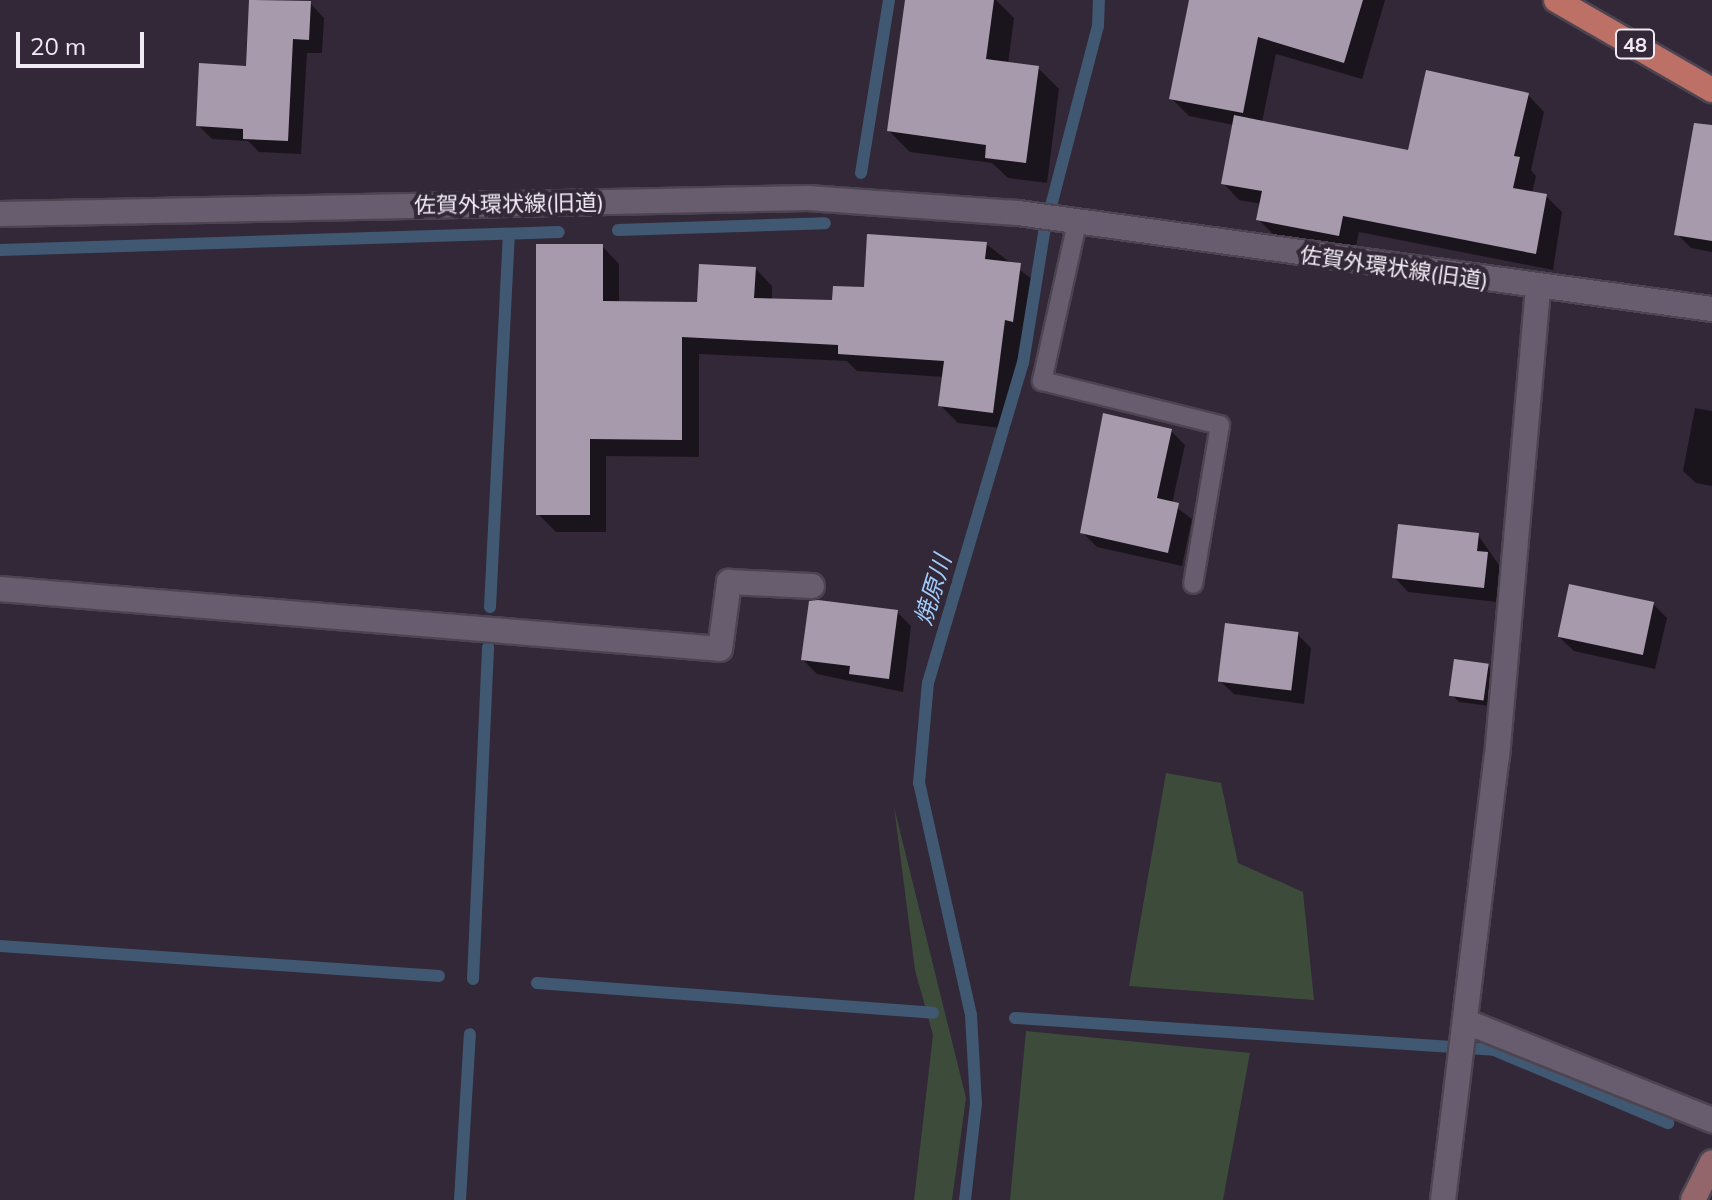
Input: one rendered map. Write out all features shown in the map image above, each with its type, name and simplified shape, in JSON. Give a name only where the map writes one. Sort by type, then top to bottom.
[{"type":"main road","name":"48","points":[[1556,0],[1712,90]]},
{"type":"main road","points":[[1693,1200],[1712,1162]]},
{"type":"street","name":"佐賀外環状線(旧道)","points":[[0,214],[808,198],[1018,213],[1538,288],[1712,309]]},
{"type":"street","points":[[1443,1200],[1467,1022],[1538,288]]},
{"type":"street","points":[[0,589],[720,649],[729,582],[812,586]]},
{"type":"street","points":[[1467,1022],[1712,1120]]},
{"type":"lane","points":[[1077,223],[1042,381],[1220,425],[1193,584]]},
{"type":"green space","points":[[1166,773],[1221,783],[1238,863],[1303,892],[1314,1000],[1129,986]]},
{"type":"green space","points":[[894,807],[966,1098],[952,1200],[914,1200],[933,1035],[915,970]]},
{"type":"green space","points":[[1026,1031],[1250,1053],[1223,1200],[1010,1200]]},
{"type":"building","points":[[249,0],[311,1],[309,40],[293,39],[288,141],[243,139],[243,129],[196,126],[199,63],[246,66]]},
{"type":"building","points":[[905,0],[994,0],[986,59],[1039,66],[1026,163],[985,158],[986,145],[887,131]]},
{"type":"building","points":[[1189,0],[1363,0],[1344,63],[1258,37],[1243,113],[1169,99]]},
{"type":"building","points":[[1426,70],[1529,93],[1514,156],[1520,157],[1513,188],[1547,194],[1536,254],[1343,216],[1339,236],[1256,220],[1262,191],[1221,184],[1234,115],[1408,150]]},
{"type":"building","points":[[1694,123],[1712,125],[1712,241],[1674,235]]},
{"type":"building","points":[[867,234],[987,242],[985,259],[1021,263],[1013,322],[1005,320],[993,413],[938,406],[944,361],[838,354],[838,345],[682,337],[682,440],[590,439],[590,515],[536,515],[536,244],[603,244],[603,301],[697,302],[699,264],[756,267],[754,298],[832,300],[833,286],[864,287]]},
{"type":"building","points":[[1103,413],[1172,429],[1157,498],[1179,503],[1168,553],[1080,533]]},
{"type":"building","points":[[1398,524],[1479,533],[1477,551],[1488,552],[1484,588],[1392,578]]},
{"type":"building","points":[[1569,584],[1654,602],[1643,655],[1558,637]]},
{"type":"building","points":[[809,601],[898,610],[889,679],[849,674],[850,666],[801,660]]},
{"type":"building","points":[[1225,623],[1298,632],[1291,691],[1218,682]]},
{"type":"building","points":[[1454,659],[1489,664],[1484,701],[1449,696]]},
{"type":"waterway","points":[[861,173],[889,0]]},
{"type":"waterway","name":"焼原川","points":[[965,1200],[976,1104],[971,1015],[919,783],[928,683],[1023,363],[1044,233],[1098,26],[1099,0]]},
{"type":"waterway","points":[[618,230],[825,223]]},
{"type":"waterway","points":[[0,250],[559,232]]},
{"type":"waterway","points":[[490,607],[509,234]]},
{"type":"waterway","points":[[473,979],[488,647]]},
{"type":"waterway","points":[[0,946],[439,976]]},
{"type":"waterway","points":[[537,983],[933,1013]]},
{"type":"waterway","points":[[1015,1018],[1494,1050],[1668,1123]]},
{"type":"waterway","points":[[460,1200],[470,1034]]}]
